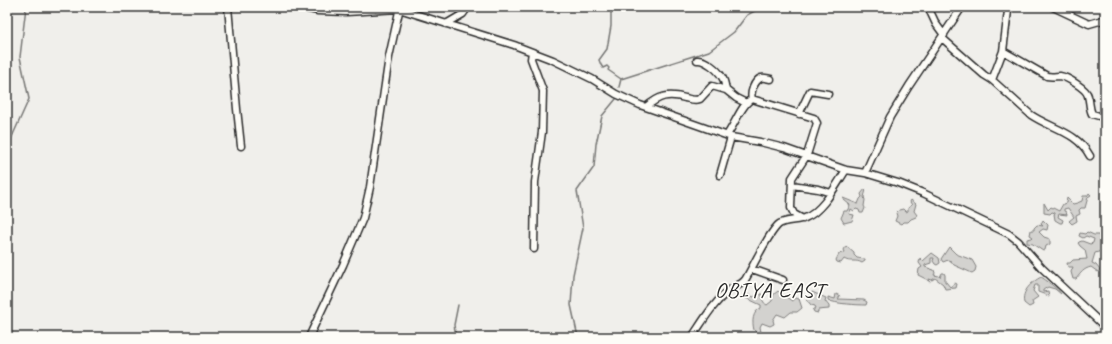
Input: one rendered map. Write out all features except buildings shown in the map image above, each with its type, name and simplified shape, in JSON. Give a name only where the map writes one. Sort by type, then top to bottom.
[{"type":"street","points":[[228,7],[241,146]]},
{"type":"street","points":[[300,7],[319,11],[346,12],[400,8],[532,52],[576,71],[616,94],[646,107],[729,136],[760,142],[807,155],[846,170],[865,173],[923,192],[1009,234],[1018,241],[1042,268],[1105,328]]},
{"type":"street","points":[[446,24],[463,14],[468,7]]},
{"type":"street","points":[[928,7],[943,36],[984,75],[992,80],[1031,116],[1053,126],[1080,142],[1090,156]]},
{"type":"street","points":[[865,173],[890,117],[920,68],[962,7]]},
{"type":"street","points":[[992,80],[1003,51],[1008,11],[1010,7]]},
{"type":"street","points":[[1053,7],[1089,24],[1104,20]]},
{"type":"street","points":[[309,337],[343,265],[363,218],[370,187],[389,57],[400,8]]},
{"type":"street","points":[[1003,51],[1047,76],[1060,76],[1080,86],[1088,94],[1092,114],[1099,116],[1105,114]]},
{"type":"street","points":[[532,52],[532,59],[543,91],[542,132],[535,182],[534,249]]},
{"type":"street","points":[[697,60],[705,61],[718,73],[722,78],[726,90]]},
{"type":"street","points":[[720,175],[729,136],[749,101],[752,90],[760,79],[772,79]]},
{"type":"street","points":[[646,107],[658,98],[670,95],[693,100],[700,99],[712,86],[726,90],[736,98],[814,118],[817,123],[807,155],[792,178],[791,208],[794,214],[803,219]]},
{"type":"street","points":[[799,114],[810,91],[828,94]]},
{"type":"street","points":[[692,337],[708,312],[727,292],[741,285],[745,280],[767,240],[779,224],[782,222],[796,221],[810,216],[822,205],[846,170]]},
{"type":"street","points":[[792,185],[818,189],[831,193]]},
{"type":"street","points":[[752,269],[783,280]]},
{"type":"shaded area","points":[[865,189],[865,208],[863,213],[860,213],[859,210],[856,209],[854,211],[851,209],[849,214],[854,215],[852,221],[844,223],[841,218],[844,211],[847,211],[850,205],[843,198],[858,204],[862,197],[861,194]]},
{"type":"shaded area","points":[[1089,193],[1091,195],[1088,197],[1085,208],[1081,208],[1079,210],[1080,214],[1076,216],[1077,221],[1072,224],[1069,221],[1074,217],[1068,208],[1064,209],[1067,215],[1059,214],[1058,217],[1063,220],[1062,223],[1055,220],[1055,213],[1044,213],[1044,203],[1048,210],[1051,207],[1059,211],[1063,204],[1066,203],[1067,198],[1073,204],[1082,201],[1083,196],[1087,196]]},
{"type":"shaded area","points":[[911,200],[916,204],[914,211],[917,215],[916,217],[901,224],[895,221],[897,216],[896,213],[899,210],[903,209],[906,212],[908,211],[908,208],[912,205],[910,202]]},
{"type":"shaded area","points":[[1043,220],[1048,225],[1047,230],[1043,229],[1039,232],[1044,237],[1050,239],[1050,244],[1046,246],[1045,250],[1043,251],[1033,244],[1027,243],[1027,239],[1033,237],[1030,235],[1031,230],[1034,230],[1037,225],[1043,226],[1041,224]]},
{"type":"shaded area","points":[[1087,232],[1105,237],[1105,250],[1095,253],[1092,263],[1100,270],[1098,272],[1091,267],[1088,268],[1076,279],[1073,279],[1071,272],[1073,267],[1068,267],[1067,263],[1070,263],[1073,260],[1087,259],[1085,250],[1078,243],[1082,241],[1090,244],[1093,243],[1094,239],[1086,236],[1083,238],[1079,236],[1080,233],[1085,234]]},
{"type":"shaded area","points":[[846,246],[857,258],[865,259],[865,261],[862,263],[844,259],[841,263],[837,262],[836,260],[839,254],[845,252],[844,250]]},
{"type":"shaded area","points":[[949,247],[956,254],[972,260],[976,267],[975,271],[972,273],[954,265],[948,260],[943,262],[941,259]]},
{"type":"shaded area","points":[[932,253],[939,258],[940,263],[937,265],[935,264],[933,261],[934,258],[931,258],[931,263],[925,265],[925,267],[934,270],[934,275],[940,277],[942,273],[944,273],[945,282],[950,287],[955,283],[957,284],[956,288],[945,289],[943,284],[935,278],[932,280],[929,279],[930,282],[918,275],[919,269],[922,267],[919,263],[920,258],[923,261]]},
{"type":"shaded area","points":[[1041,277],[1061,294],[1055,289],[1048,287],[1043,290],[1043,292],[1048,291],[1049,296],[1038,292],[1038,285],[1035,285],[1033,291],[1038,297],[1032,301],[1033,305],[1029,307],[1024,303],[1024,295],[1028,287]]},
{"type":"shaded area","points":[[778,291],[792,301],[795,298],[799,299],[802,308],[797,312],[791,312],[785,317],[777,314],[773,320],[774,324],[770,326],[762,323],[760,327],[761,332],[757,333],[754,330],[753,318],[756,312],[761,308],[761,305],[746,298],[746,294],[754,297],[762,294],[763,301],[767,305],[772,301],[773,295]]},
{"type":"shaded area","points":[[812,292],[826,298],[825,301],[829,306],[829,309],[818,310],[818,313],[814,312],[813,310],[816,308],[815,306],[811,305],[807,300]]},
{"type":"shaded area","points":[[836,294],[840,296],[838,299],[864,300],[867,302],[866,305],[858,305],[828,300],[828,297],[835,299]]},
{"type":"waterway","points":[[7,148],[29,99],[20,57],[26,7]]},
{"type":"waterway","points":[[611,7],[611,26],[607,49],[599,60],[603,68],[607,66],[609,68],[608,70],[621,79],[619,87]]},
{"type":"waterway","points":[[621,79],[709,51],[734,32],[747,15],[762,7]]},
{"type":"waterway","points":[[578,337],[571,305],[573,275],[583,228],[577,191],[594,167],[596,144],[602,116],[616,99]]},
{"type":"waterway","points":[[456,337],[454,325],[458,305]]},
{"type":"district","name":"OBIYA EAST","points":[[770,290]]}]
